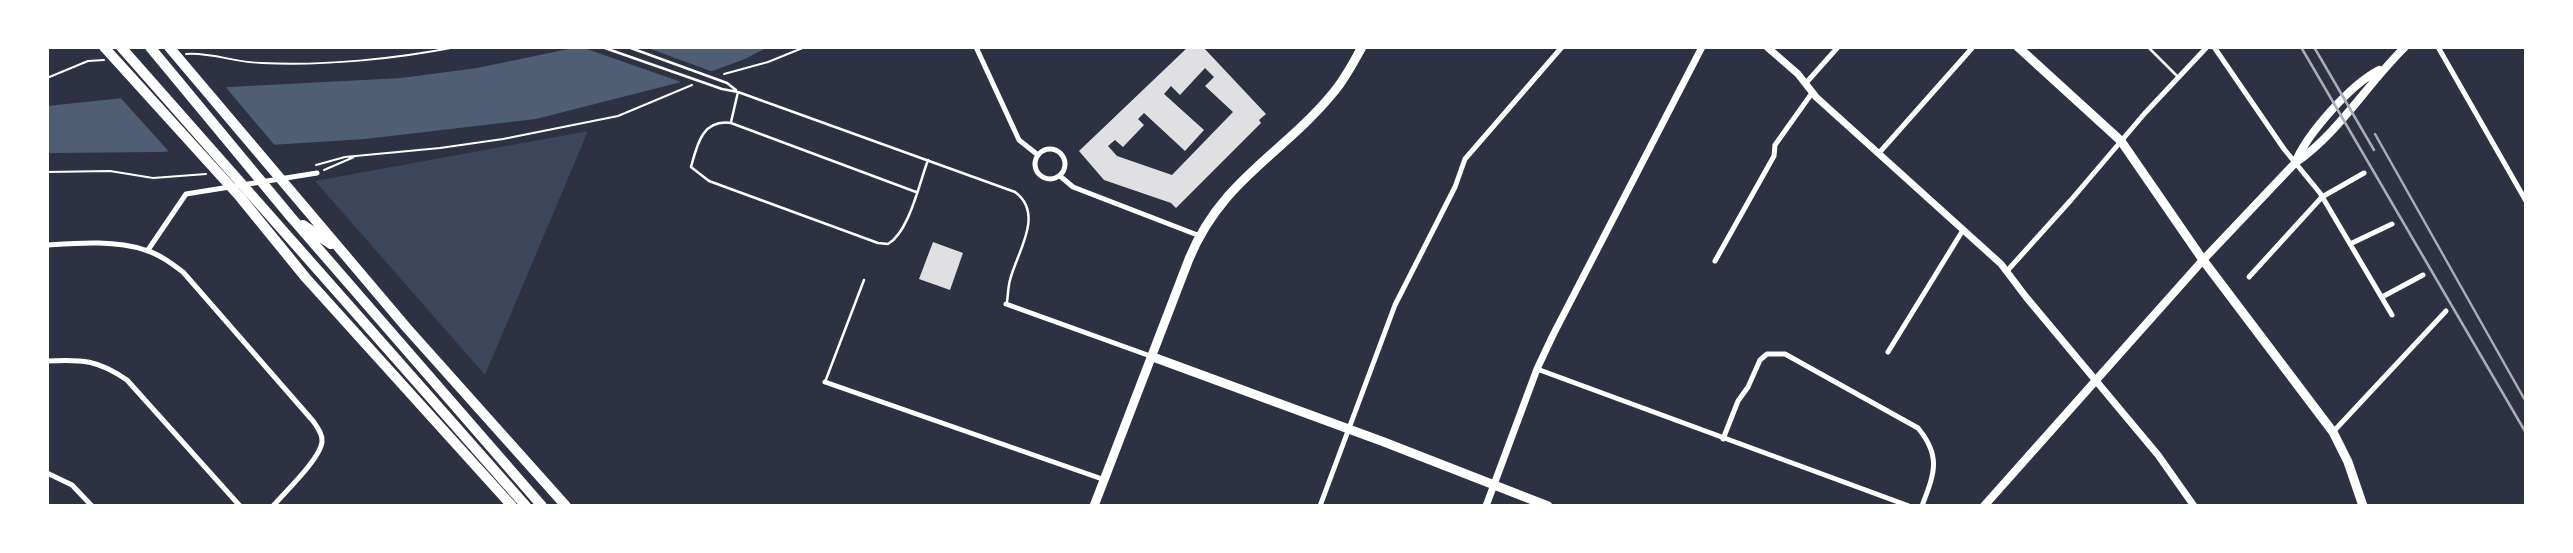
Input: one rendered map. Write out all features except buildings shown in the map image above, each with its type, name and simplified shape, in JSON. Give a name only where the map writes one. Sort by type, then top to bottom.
[{"type":"highway","points":[[96,47],[110,54],[240,197],[306,278],[512,506]]},
{"type":"highway","points":[[121,47],[526,506]]},
{"type":"highway","points":[[150,47],[270,193],[542,506]]},
{"type":"highway","points":[[169,47],[343,252],[563,502],[573,506]]},
{"type":"highway","points":[[290,216],[343,252]]},
{"type":"main road","points":[[1094,506],[1199,236],[1228,193],[1333,93],[1362,47]]},
{"type":"main road","points":[[2018,47],[2121,141],[2203,260],[2333,432],[2348,461],[2362,506]]},
{"type":"main road","points":[[1984,506],[2203,260],[2295,163],[2308,154],[2357,103],[2384,68],[2405,47]]},
{"type":"main road","points":[[1153,357],[1548,506]]},
{"type":"street","points":[[976,47],[1019,140],[1038,155]]},
{"type":"street","points":[[1320,506],[1395,305],[1455,187],[1465,159],[1562,47]]},
{"type":"street","points":[[1486,506],[1537,369],[1702,47]]},
{"type":"street","points":[[1767,47],[1806,83],[1812,93],[1980,243],[2007,271],[2175,476],[2194,506]]},
{"type":"street","points":[[1806,83],[1838,47]]},
{"type":"street","points":[[1879,153],[1973,47]]},
{"type":"street","points":[[2007,271],[2207,47]]},
{"type":"street","points":[[2214,47],[2322,197],[2392,315]]},
{"type":"street","points":[[2438,47],[2526,201]]},
{"type":"street","points":[[1715,261],[1774,156],[1775,145],[1812,93]]},
{"type":"street","points":[[1050,148],[1063,154],[1066,163],[1060,176],[1051,179],[1038,173],[1035,164],[1038,155],[1050,148]]},
{"type":"street","points":[[148,250],[186,194],[317,173]]},
{"type":"street","points":[[2249,278],[2322,197],[2364,173]]},
{"type":"street","points":[[1060,176],[1073,187],[1199,236]]},
{"type":"street","points":[[2350,244],[2392,224]]},
{"type":"street","points":[[1888,352],[1963,230]]},
{"type":"street","points":[[47,245],[78,243],[148,250],[167,260],[183,272],[313,421],[320,432],[322,442],[315,457],[273,506]]},
{"type":"street","points":[[2382,297],[2423,275]]},
{"type":"street","points":[[1006,304],[1153,357]]},
{"type":"street","points":[[2333,432],[2446,311]]},
{"type":"street","points":[[1723,439],[1738,401],[1748,387],[1760,359],[1767,354],[1786,354],[1918,428],[1927,439],[1935,463],[1934,475],[1922,506]]},
{"type":"street","points":[[47,361],[70,360],[106,365],[127,380],[240,506]]},
{"type":"street","points":[[1537,369],[1909,506]]},
{"type":"street","points":[[825,382],[1105,480]]},
{"type":"street","points":[[47,473],[72,485],[92,506]]},
{"type":"lane","points":[[602,47],[716,87],[738,92],[1015,192],[1026,203],[1029,223],[1010,280],[1006,304]]},
{"type":"lane","points":[[628,47],[727,83],[738,92]]},
{"type":"lane","points":[[2148,47],[2179,79]]},
{"type":"lane","points":[[731,124],[738,92]]},
{"type":"lane","points":[[916,192],[731,124],[719,122],[704,132],[691,167],[709,181],[878,243],[888,244],[899,235],[916,192],[928,160]]},
{"type":"lane","points":[[825,382],[864,281]]},
{"type":"path","points":[[179,54],[200,53],[264,64],[415,54],[456,47]]},
{"type":"path","points":[[721,75],[768,62],[805,47]]},
{"type":"path","points":[[47,78],[110,54]]},
{"type":"path","points":[[310,167],[335,159],[491,141],[618,116],[700,82]]},
{"type":"path","points":[[317,173],[356,156]]},
{"type":"path","points":[[47,172],[110,171],[153,178],[213,173]]},
{"type":"shaded area","points":[[578,47],[768,47],[745,59],[685,81],[536,119],[365,139],[161,152],[47,153],[47,106],[229,87],[401,78],[477,68]]},
{"type":"shaded area","points":[[588,131],[485,375],[315,181]]},
{"type":"pier","points":[[581,47],[645,47],[716,73],[687,84]]},
{"type":"pier","points":[[223,84],[277,148],[172,155],[118,95]]},
{"type":"railway","points":[[2301,47],[2526,433]]},
{"type":"railway","points":[[2314,47],[2374,150]]},
{"type":"railway","points":[[2375,134],[2526,402]]}]
